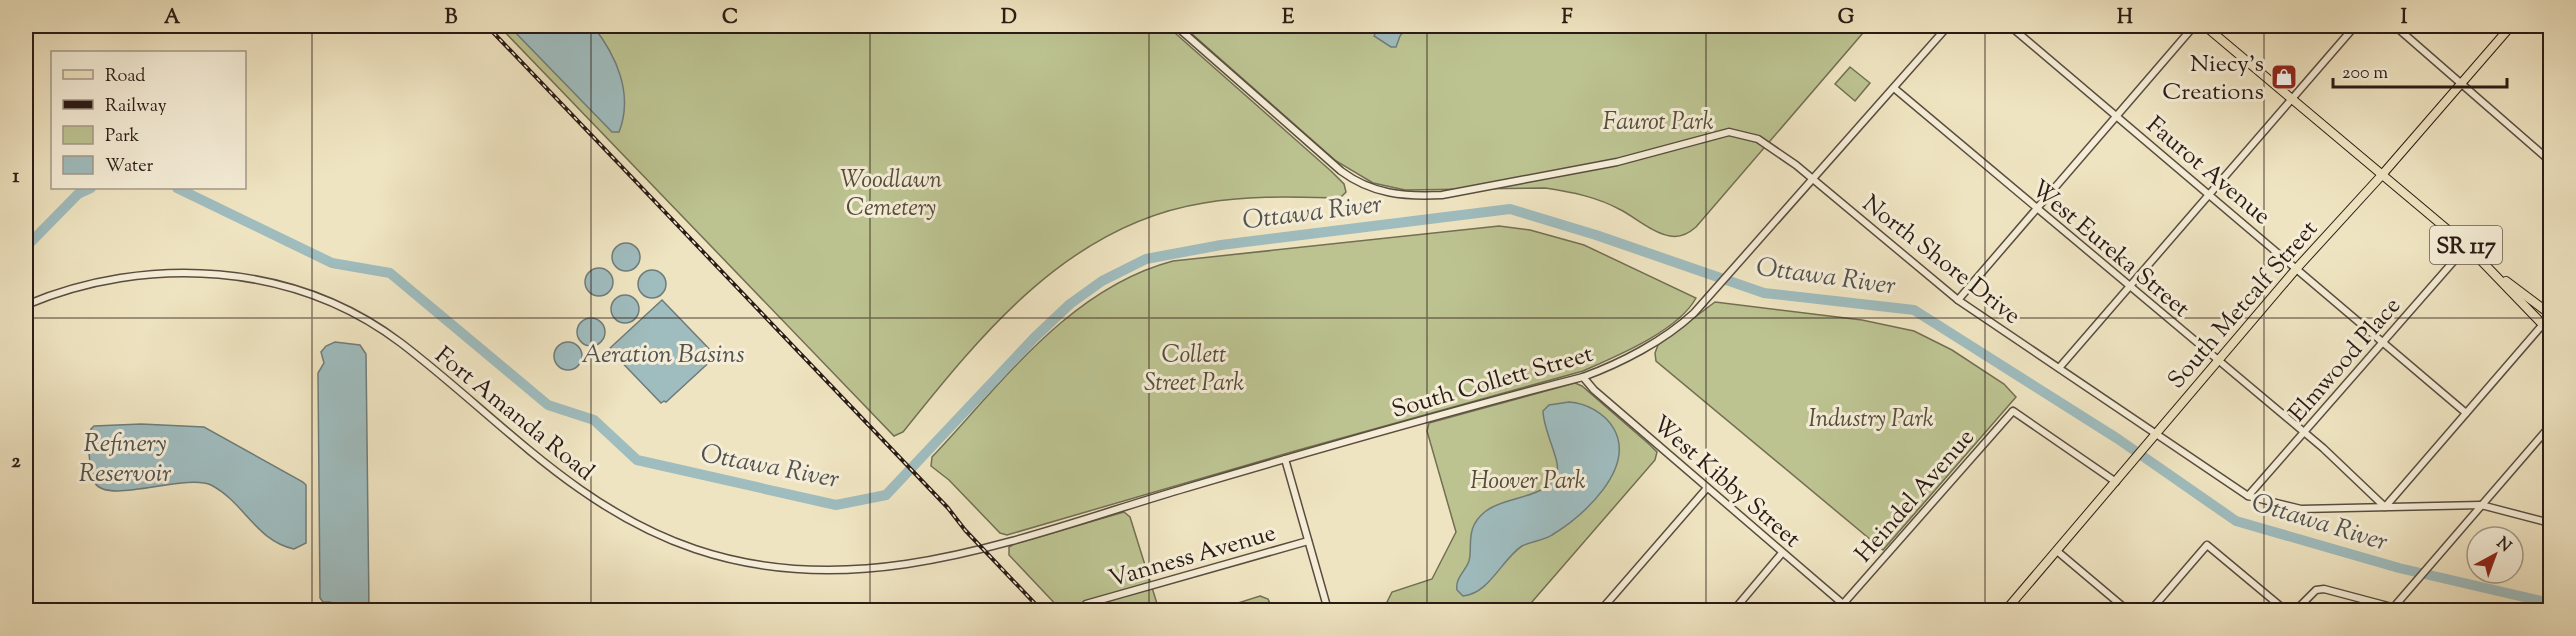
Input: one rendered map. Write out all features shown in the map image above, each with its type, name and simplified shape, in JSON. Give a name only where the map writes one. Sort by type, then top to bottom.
[{"type":"main road","name":"SR 117","points":[[2205,26],[2467,246],[2550,332]]},
{"type":"main road","name":"South Metcalf Street","points":[[2006,610],[2296,269],[2382,176],[2511,26]]},
{"type":"main road","points":[[2501,279],[2516,287],[2550,315]]},
{"type":"street","name":"North Shore Drive","points":[[1176,26],[1307,143],[1361,184],[1385,193],[1412,196],[1442,195],[1520,178],[1598,166],[1729,132],[1748,135],[1764,142],[1813,180],[1958,300],[2248,496],[2301,509],[2481,505],[2550,523]]},
{"type":"street","name":"South Collett Street","points":[[989,545],[1284,459],[1583,377],[1651,343],[1680,325],[1700,306],[1948,26]]},
{"type":"street","name":"Faurot Avenue","points":[[2010,26],[2466,413]]},
{"type":"street","points":[[1958,300],[2194,26]]},
{"type":"street","points":[[2059,368],[2128,285],[2355,26]]},
{"type":"street","points":[[2395,26],[2550,161]]},
{"type":"street","name":"West Eureka Street","points":[[1894,88],[2304,433],[2360,481],[2385,507]]},
{"type":"street","name":"Elmwood Place","points":[[2248,496],[2467,246]]},
{"type":"street","name":"Fort Amanda Road","points":[[26,305],[81,285],[133,275],[195,272],[255,279],[319,298],[380,328],[420,358],[564,479],[600,505],[622,519],[694,549],[771,568],[836,572],[915,565],[989,545]]},
{"type":"street","points":[[2385,507],[2550,315]]},
{"type":"street","name":"West Kibby Street","points":[[1583,377],[1594,390],[1851,610]]},
{"type":"street","name":"Heindel Avenue","points":[[1843,604],[2013,411],[2116,482]]},
{"type":"street","points":[[2393,608],[2550,426]]},
{"type":"street","points":[[1284,459],[1328,610]]},
{"type":"street","points":[[1601,610],[1707,488]]},
{"type":"street","name":"Vanness Avenue","points":[[1086,604],[1308,541]]},
{"type":"street","points":[[2151,610],[2207,545],[2285,610]]},
{"type":"street","points":[[2057,551],[2127,610]]},
{"type":"street","points":[[1734,610],[1782,553]]},
{"type":"street","points":[[2296,610],[2316,590],[2324,588],[2403,610]]},
{"type":"street","points":[[2542,610],[2550,601]]},
{"type":"green space","name":"Woodlawn Cemetery","points":[[499,26],[1167,26],[1331,171],[1344,184],[1346,192],[1340,198],[1255,198],[1204,203],[1156,215],[1112,234],[1071,258],[1033,288],[965,357],[903,432],[894,436]]},
{"type":"green space","name":"Faurot Park","points":[[1183,26],[1869,26],[1696,227],[1684,235],[1674,236],[1657,232],[1603,202],[1565,191],[1545,188],[1405,190],[1373,183],[1336,161]]},
{"type":"green space","points":[[1850,67],[1870,83],[1855,101],[1835,84]]},
{"type":"green space","name":"Collett Street Park","points":[[1499,226],[1530,230],[1584,245],[1696,298],[1676,321],[1661,332],[1583,371],[1295,451],[1007,535],[1000,533],[949,480],[931,466],[932,457],[1040,341],[1070,315],[1102,293],[1136,274],[1173,261]]},
{"type":"green space","name":"Industry Park","points":[[1715,302],[1862,320],[1914,331],[1952,350],[2004,384],[2016,397],[1883,550],[1656,361],[1655,353],[1658,345]]},
{"type":"green space","name":"Hoover Park","points":[[1575,383],[1582,386],[1650,445],[1657,452],[1655,460],[1525,610],[1383,610],[1392,592],[1432,579],[1456,532],[1427,431],[1429,423]]},
{"type":"green space","points":[[1124,512],[1130,517],[1159,610],[1061,610],[1009,555],[1009,547],[1014,544]]},
{"type":"green space","points":[[1260,596],[1268,599],[1273,610],[1216,610]]},
{"type":"water","points":[[509,26],[593,26],[609,49],[620,76],[624,103],[619,132],[612,132]]},
{"type":"water","points":[[1379,26],[1408,26],[1400,36],[1396,47],[1391,47],[1374,36]]},
{"type":"water","points":[[626,243],[636,247],[640,257],[636,267],[626,271],[616,267],[612,257],[616,247]]},
{"type":"water","points":[[599,268],[609,272],[613,282],[609,292],[599,296],[589,292],[585,282],[589,272]]},
{"type":"water","points":[[652,270],[662,274],[666,284],[662,294],[652,298],[642,294],[638,284],[642,274]]},
{"type":"water","points":[[625,295],[635,299],[639,309],[635,319],[625,323],[615,319],[611,309],[615,299]]},
{"type":"water","name":"Aeration Basins","points":[[662,300],[716,356],[666,402],[661,403],[609,349]]},
{"type":"water","points":[[591,318],[601,322],[605,332],[601,342],[591,346],[581,342],[577,332],[581,322]]},
{"type":"water","points":[[335,342],[360,345],[366,354],[369,610],[339,610],[330,602],[323,602],[320,598],[318,373],[324,363],[321,352],[326,346]]},
{"type":"water","points":[[568,342],[578,346],[582,356],[578,366],[568,370],[558,366],[554,356],[558,346]]},
{"type":"water","points":[[1569,402],[1582,404],[1594,410],[1606,418],[1614,429],[1619,444],[1618,460],[1612,475],[1603,490],[1578,516],[1548,537],[1522,546],[1488,583],[1472,594],[1463,596],[1457,590],[1457,586],[1469,561],[1474,525],[1482,514],[1492,507],[1530,495],[1551,483],[1558,468],[1543,411],[1549,405]]},
{"type":"water","name":"Refinery Reservoir","points":[[141,424],[204,427],[303,482],[306,485],[306,543],[294,549],[281,545],[260,530],[233,501],[211,485],[199,482],[131,490],[103,489],[94,482],[89,449],[91,429],[94,426]]},
{"type":"waterway","name":"Ottawa River","points":[[26,247],[78,194],[89,189]]},
{"type":"waterway","name":"Ottawa River","points":[[179,189],[332,263],[390,273],[548,405],[594,420],[637,460],[836,505],[886,495],[1034,338],[1070,304],[1102,281],[1146,259],[1221,245],[1510,209],[1596,235],[1764,293],[1914,310],[2118,439],[2236,521],[2399,568],[2550,603]]},
{"type":"railway","points":[[487,26],[948,508],[965,530],[1041,610]]},
{"type":"place","name":"Niecy's Creations","points":[[2284,77]]}]
